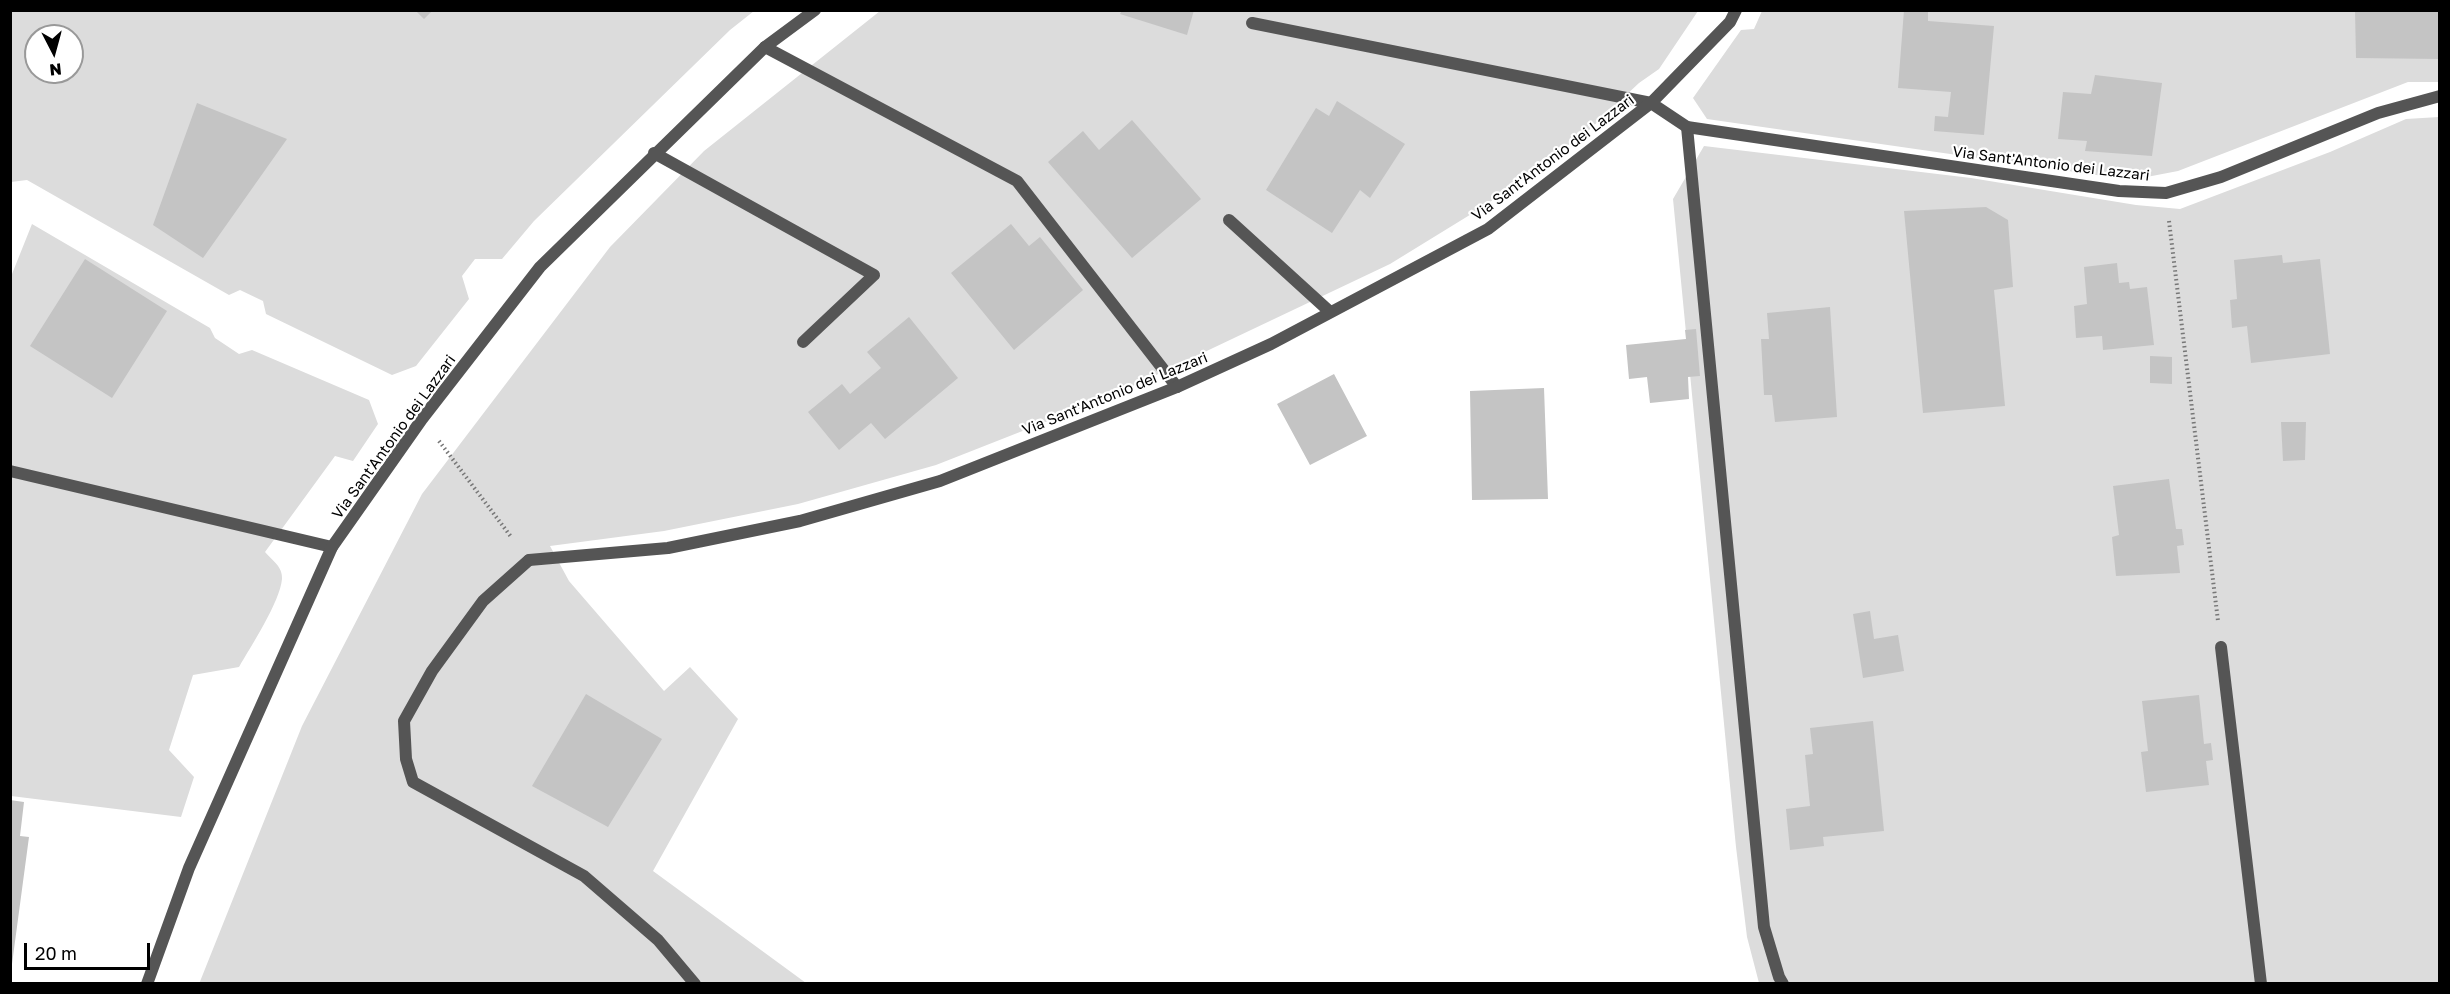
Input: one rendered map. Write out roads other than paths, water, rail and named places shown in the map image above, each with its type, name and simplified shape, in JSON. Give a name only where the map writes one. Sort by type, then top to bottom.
[{"type":"street","name":"Via Sant'Antonio dei Lazzari","points":[[147,984],[189,868],[332,547],[422,419],[540,267],[654,153],[765,47],[815,10]]},
{"type":"street","name":"Via Sant'Antonio dei Lazzari","points":[[695,984],[658,940],[584,876],[413,782],[406,759],[404,721],[432,671],[483,601],[529,560],[668,548],[800,521],[940,481],[1177,387],[1271,344],[1329,311],[1488,229],[1651,103],[1730,22],[1736,10]]},
{"type":"street","points":[[1252,22],[1651,103]]},
{"type":"street","points":[[765,47],[1017,181],[1177,387]]},
{"type":"street","name":"Via Sant'Antonio dei Lazzari","points":[[1651,103],[1687,127],[2119,191],[2166,193],[2221,177],[2378,113],[2439,96]]},
{"type":"street","points":[[1687,127],[1764,927],[1783,984]]},
{"type":"street","points":[[654,153],[874,274],[803,342]]},
{"type":"street","points":[[1229,220],[1329,311]]},
{"type":"street","points":[[10,471],[332,547]]},
{"type":"street","points":[[2221,646],[2261,984]]}]
